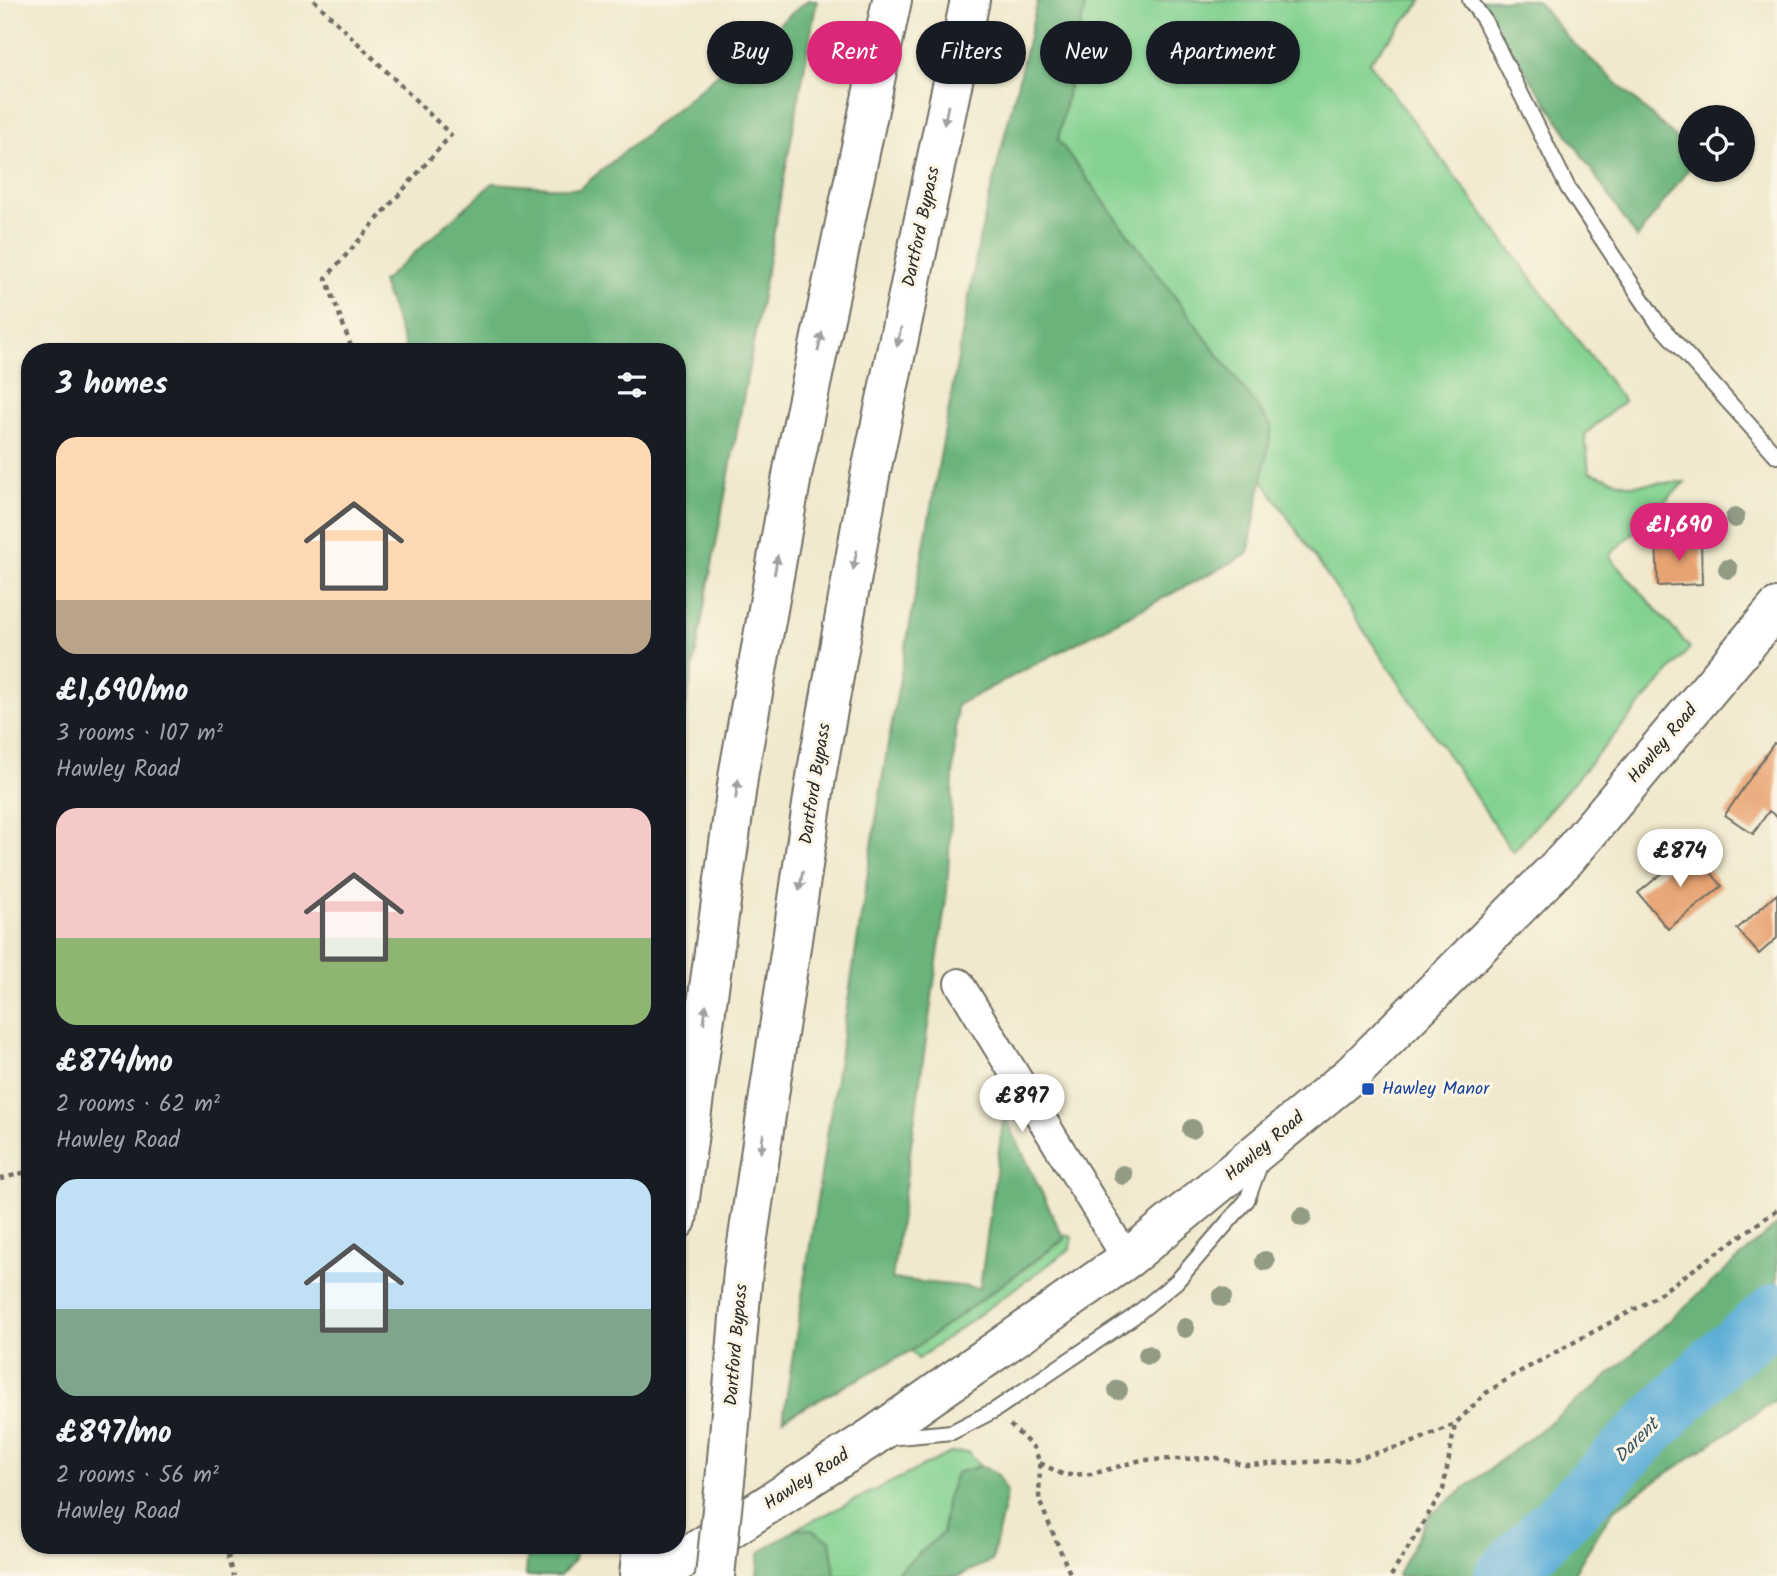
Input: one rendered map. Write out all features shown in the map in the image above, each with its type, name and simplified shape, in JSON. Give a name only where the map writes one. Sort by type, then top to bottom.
[{"type":"main road","points":[[686,1155],[739,771],[793,470],[892,0]]},
{"type":"main road","name":"Dartford Bypass","points":[[715,1576],[743,1271],[817,771],[870,476],[970,0]]},
{"type":"main road","name":"Hawley Road","points":[[657,1576],[871,1438],[1128,1259],[1266,1148],[1351,1075],[1566,859],[1777,608]]},
{"type":"main road","points":[[639,1576],[641,1554]]},
{"type":"street","points":[[959,983],[1128,1259]]},
{"type":"lane","points":[[1470,0],[1484,20],[1568,188],[1657,322],[1777,456]]},
{"type":"lane","points":[[871,1438],[952,1432],[995,1410],[1133,1317],[1177,1281],[1247,1200],[1266,1148]]},
{"type":"path","points":[[314,0],[451,135],[326,278],[350,343]]},
{"type":"path","points":[[0,1179],[21,1173]]},
{"type":"path","points":[[1040,1463],[1064,1475],[1092,1474],[1141,1460],[1217,1458],[1246,1465],[1352,1460],[1411,1443],[1455,1424],[1486,1393],[1579,1337],[1648,1302],[1777,1210]]},
{"type":"path","points":[[995,1410],[1033,1448],[1040,1463],[1039,1500],[1071,1576]]},
{"type":"path","points":[[1391,1576],[1443,1490],[1455,1424]]},
{"type":"path","points":[[228,1554],[234,1576]]},
{"type":"green space","points":[[808,0],[817,0],[813,21],[807,21],[807,54],[686,706],[686,343],[404,343],[382,282],[493,183],[579,189],[707,83],[793,84],[793,21],[783,21]]},
{"type":"green space","points":[[1038,0],[1086,0],[1082,21],[1040,21],[1040,84],[1069,84],[1058,140],[1272,427],[1248,554],[957,705],[947,892],[892,1279],[980,1288],[1004,1114],[1064,1239],[911,1351],[783,1419],[886,756],[980,236],[1017,84],[1026,84],[1026,49]]},
{"type":"green space","points":[[1086,0],[1423,0],[1369,62],[1624,401],[1585,434],[1589,472],[1629,485],[1685,482],[1609,556],[1690,648],[1513,852],[1262,479],[1272,427],[1058,140],[1069,84],[1132,84],[1132,21],[1082,21]]},
{"type":"green space","points":[[1478,0],[1536,0],[1568,38],[1678,140],[1679,182],[1637,238]]},
{"type":"green space","points":[[1777,1224],[1777,1399],[1613,1510],[1572,1576],[1397,1576],[1428,1517],[1600,1383]]},
{"type":"green space","points":[[1064,1235],[1072,1237],[1070,1249],[918,1359],[911,1351],[1064,1240]]},
{"type":"green space","points":[[969,1452],[980,1466],[956,1473],[946,1501],[943,1533],[893,1576],[835,1576],[830,1540],[796,1529],[950,1453]]},
{"type":"green space","points":[[980,1466],[997,1473],[1007,1493],[992,1561],[958,1576],[893,1576],[943,1533],[946,1501],[956,1473]]},
{"type":"green space","points":[[796,1529],[812,1530],[830,1540],[835,1576],[757,1576],[759,1553]]},
{"type":"green space","points":[[527,1554],[575,1554],[574,1560],[560,1576],[526,1576]]},
{"type":"building","points":[[1701,540],[1702,584],[1658,586],[1656,541]]},
{"type":"building","points":[[1774,743],[1777,745],[1777,817],[1769,811],[1753,834],[1725,815]]},
{"type":"building","points":[[1692,849],[1722,886],[1668,929],[1638,893]]},
{"type":"building","points":[[1777,894],[1777,938],[1759,954],[1737,929]]},
{"type":"waterway","name":"Darent","points":[[1503,1576],[1718,1360],[1777,1312]]},
{"type":"place","name":"Hawley Manor","points":[[1368,1089]]}]
